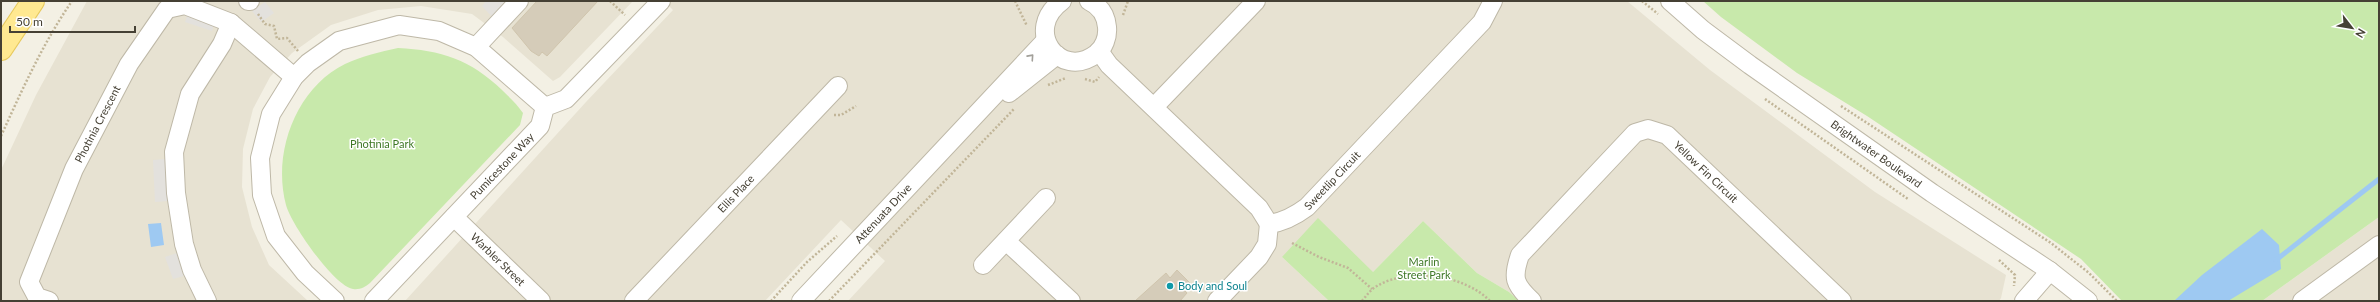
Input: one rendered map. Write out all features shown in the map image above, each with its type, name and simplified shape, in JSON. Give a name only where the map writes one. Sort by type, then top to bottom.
[{"type":"main road","points":[[1,49],[33,1]]},
{"type":"street","points":[[476,47],[519,1]]},
{"type":"street","points":[[335,301],[305,274],[276,236],[262,195],[260,158],[271,114],[294,77],[308,63],[339,41],[399,25],[439,31],[476,47],[545,107],[566,99],[661,1]]},
{"type":"street","points":[[1154,107],[1256,1]]},
{"type":"street","name":"Sweetlip Circuit","points":[[1269,224],[1287,220],[1307,208],[1482,22],[1493,1]]},
{"type":"street","name":"Brightwater Boulevard","points":[[1670,1],[1703,30],[1750,65],[1932,193],[2050,271],[2088,301]]},
{"type":"street","points":[[1054,3],[1046,17],[1044,29],[1046,40],[1057,56],[1078,62],[1090,58],[1099,51],[1105,42],[1108,32],[1106,20],[1100,4]]},
{"type":"street","name":"Photinia Crescent","points":[[49,301],[37,297],[29,282],[74,169],[129,64],[167,9],[185,5],[231,23],[294,77]]},
{"type":"street","points":[[207,301],[192,270],[184,244],[176,193],[174,152],[190,94],[222,44],[231,23]]},
{"type":"street","name":"Attenuata Drive","points":[[801,301],[967,127],[1046,40]]},
{"type":"street","points":[[1099,51],[1109,65],[1259,208],[1269,224],[1267,244],[1259,256],[1217,301]]},
{"type":"street","name":"Attenuata Drive","points":[[967,127],[1057,56]]},
{"type":"street","name":"Ellis Place","points":[[634,301],[838,86]]},
{"type":"street","name":"Pumicestone Way","points":[[374,301],[540,126],[545,107]]},
{"type":"street","name":"Yellow Fin Circuit","points":[[1532,301],[1518,287],[1514,272],[1520,255],[1635,133],[1648,129],[1667,135],[1842,301]]},
{"type":"street","points":[[983,264],[1046,198]]},
{"type":"street","name":"Warbler Street","points":[[454,217],[541,301]]},
{"type":"street","points":[[1006,240],[1071,301]]},
{"type":"street","points":[[2302,301],[2379,245]]},
{"type":"street","points":[[2024,301],[2050,271]]},
{"type":"path","points":[[1,136],[50,37],[72,1]]},
{"type":"path","points":[[249,1],[265,24],[274,26],[277,39],[287,38],[308,63]]},
{"type":"path","points":[[610,1],[627,17]]},
{"type":"path","points":[[1015,1],[1027,25],[1027,30]]},
{"type":"path","points":[[1079,77],[1095,82],[1099,76]]},
{"type":"path","points":[[1043,88],[1072,78]]},
{"type":"path","points":[[1837,103],[2052,243],[2117,301]]},
{"type":"path","points":[[829,301],[1017,106]]},
{"type":"path","points":[[771,301],[807,262],[839,234]]},
{"type":"path","points":[[1292,243],[1319,257],[1348,268],[1372,289]]},
{"type":"path","points":[[1362,301],[1372,289],[1390,280],[1431,276],[1468,284],[1490,301]]},
{"type":"shaded area","points":[[87,1],[633,1],[560,77],[553,81],[503,37],[472,14],[421,6],[378,10],[331,25],[292,53],[270,77],[253,109],[243,149],[242,187],[252,227],[269,265],[308,301],[1,301],[1,170],[36,95]]},
{"type":"shaded area","points":[[486,1],[510,1],[493,18],[482,6]]},
{"type":"shaded area","points":[[664,1],[1627,1],[1710,70],[1875,192],[2006,275],[1999,301],[1519,301],[1509,292],[1477,273],[1423,221],[1373,272],[1282,257],[1329,301],[848,301],[885,261],[841,220],[765,301],[405,301],[586,102],[673,10]]},
{"type":"shaded area","points":[[265,2],[274,13],[261,22],[252,11]]},
{"type":"shaded area","points":[[187,16],[214,25],[212,31],[185,22]]},
{"type":"shaded area","points":[[166,159],[168,201],[155,202],[153,160]]},
{"type":"shaded area","points":[[2379,217],[2379,301],[2262,301]]},
{"type":"shaded area","points":[[177,253],[184,276],[173,279],[165,257]]},
{"type":"green space","points":[[1703,1],[2379,1],[2379,217],[2262,301],[2122,301],[2081,259],[1867,116],[1797,73],[1721,17]]},
{"type":"green space","name":"Photinia Park","points":[[398,48],[442,54],[467,64],[479,71],[502,90],[523,113],[520,125],[370,283],[362,288],[353,289],[335,277],[325,266],[314,253],[296,226],[286,205],[282,164],[292,124],[301,105],[313,89],[328,75],[345,64]]},
{"type":"green space","name":"Marlin Street Park","points":[[1318,218],[1373,272],[1423,221],[1477,273],[1509,292],[1519,301],[1329,301],[1282,257]]},
{"type":"water","points":[[161,223],[164,245],[151,247],[148,224]]},
{"type":"water","points":[[2262,229],[2279,245],[2281,269],[2228,301],[2174,301],[2202,275]]},
{"type":"building","points":[[537,1],[598,1],[547,56],[542,52],[539,56],[531,51],[512,28]]},
{"type":"building","name":"Body and Soul","points":[[1177,270],[1190,283],[1184,290],[1187,293],[1180,301],[1135,301],[1166,273],[1170,278]]},
{"type":"waterway","points":[[2276,260],[2379,179]]},
{"type":"place","name":"Body and Soul","points":[[1170,286]]}]
